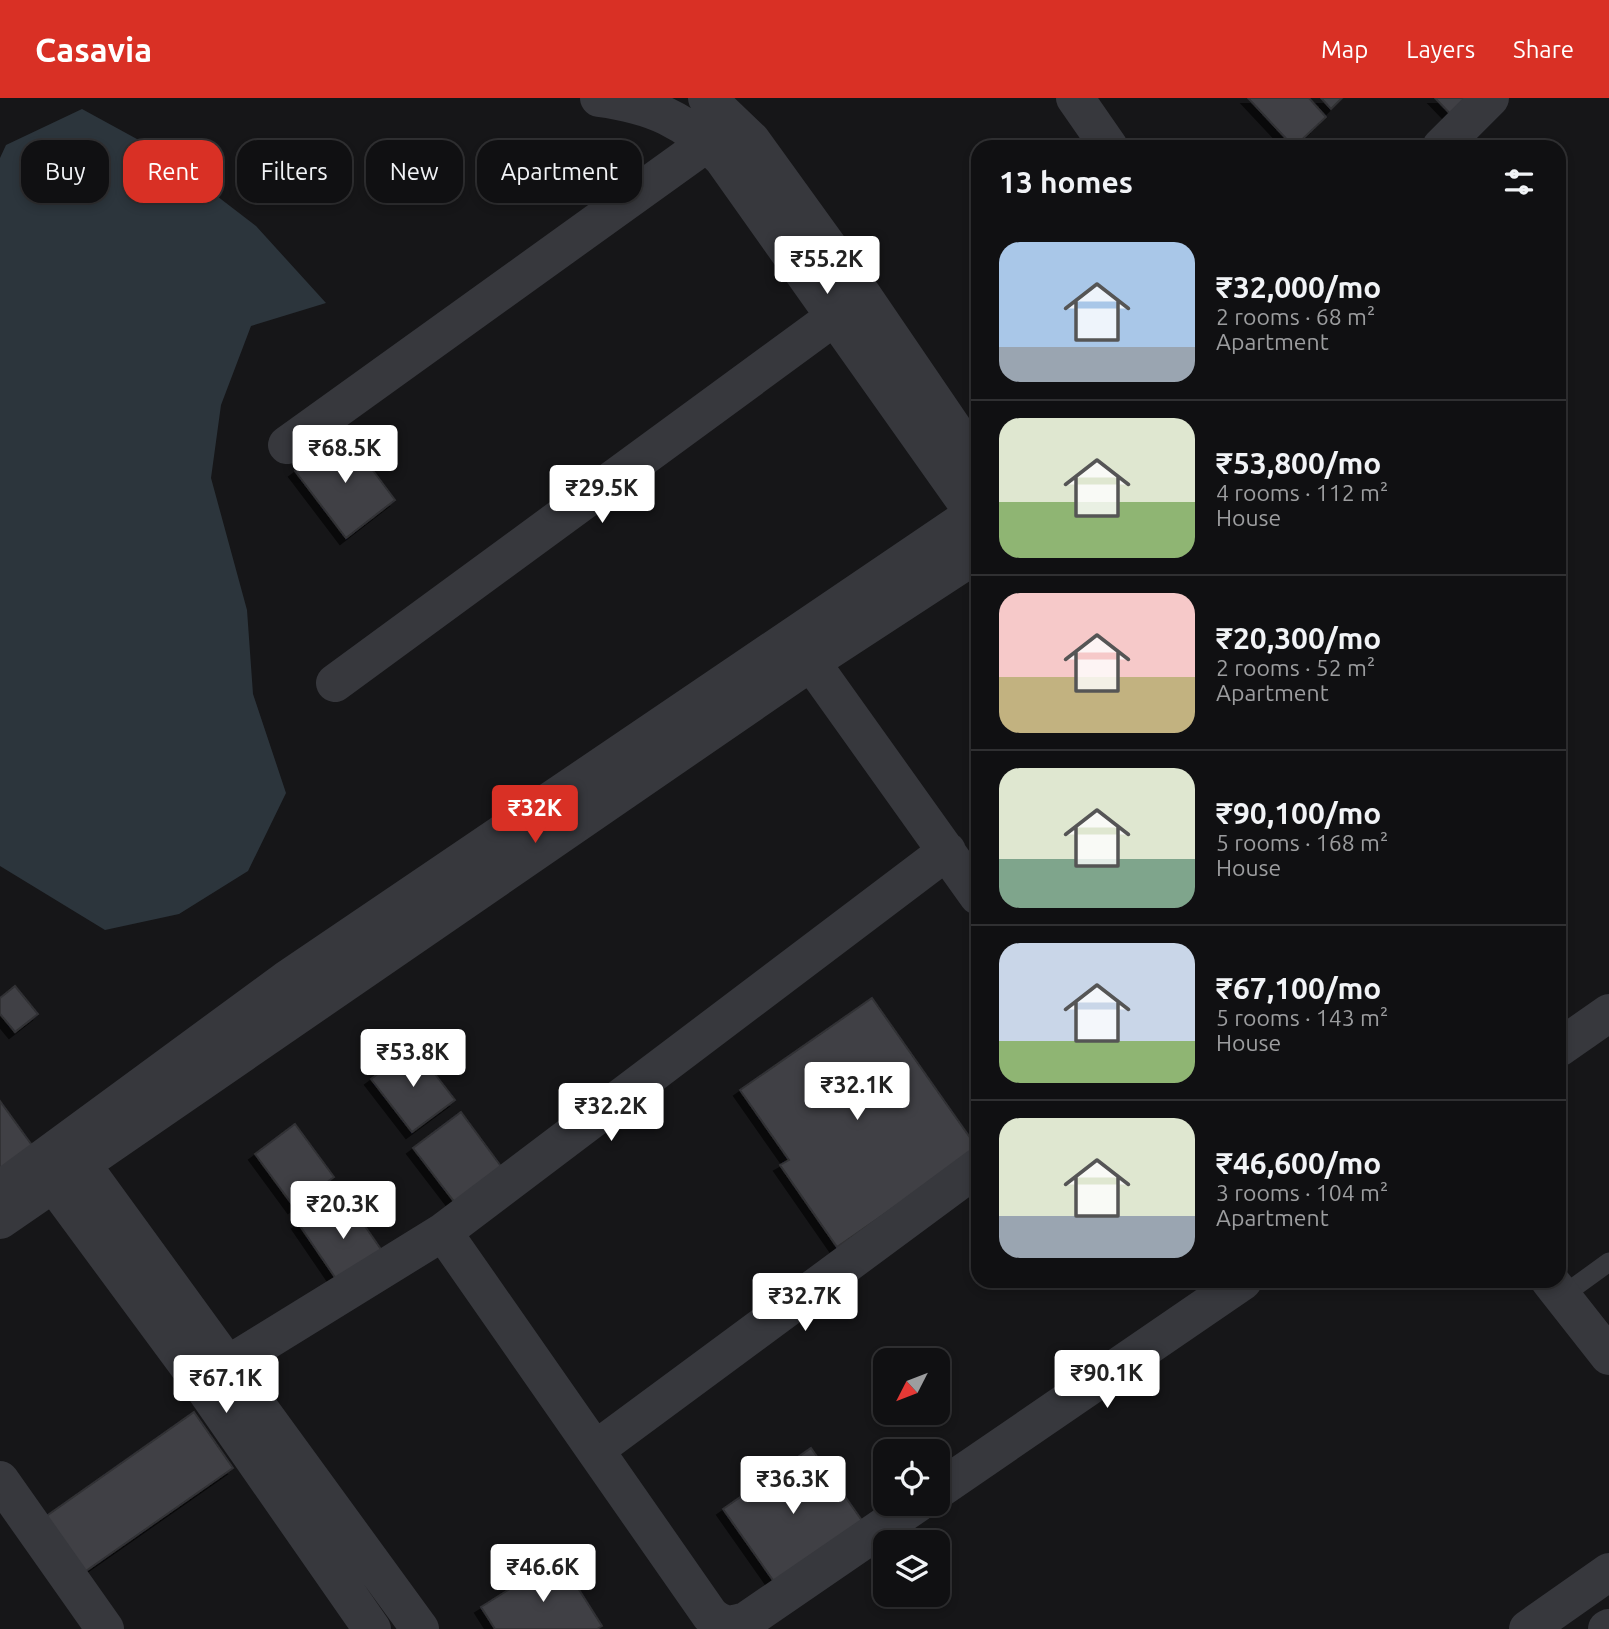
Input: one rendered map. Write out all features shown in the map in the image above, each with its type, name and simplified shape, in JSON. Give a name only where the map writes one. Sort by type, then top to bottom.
[{"type":"street","points":[[599,98],[629,102],[674,120],[699,134],[723,159],[833,318],[971,505]]},
{"type":"street","points":[[708,98],[751,140],[850,277],[971,456]]},
{"type":"street","points":[[1075,98],[1104,140]]},
{"type":"street","points":[[1448,140],[1490,98]]},
{"type":"street","points":[[286,444],[707,143]]},
{"type":"street","points":[[335,683],[833,318]]},
{"type":"street","points":[[0,1220],[60,1164],[286,980],[971,518]]},
{"type":"street","points":[[0,1190],[60,1164],[971,558]]},
{"type":"street","points":[[811,662],[971,886]]},
{"type":"street","points":[[213,1373],[443,1232],[947,851]]},
{"type":"street","points":[[1566,1043],[1609,1013]]},
{"type":"street","points":[[60,1164],[213,1373],[420,1629]]},
{"type":"street","points":[[595,1450],[971,1172]]},
{"type":"street","points":[[443,1232],[709,1615],[720,1624],[728,1626],[747,1620],[899,1516]]},
{"type":"street","points":[[950,1482],[1233,1288]]},
{"type":"street","points":[[1556,1289],[1609,1356]]},
{"type":"street","points":[[213,1373],[372,1629]]},
{"type":"street","points":[[0,1480],[105,1629]]},
{"type":"street","points":[[1528,1629],[1609,1572]]},
{"type":"lane","points":[[1566,1284],[1609,1262]]},
{"type":"shaded area","points":[[82,109],[139,140],[123,140],[123,203],[223,203],[223,201],[256,226],[326,303],[251,326],[221,405],[211,478],[247,610],[253,694],[286,793],[248,871],[179,914],[105,930],[0,866],[0,158],[6,145]]},
{"type":"building","points":[[1248,98],[1309,98],[1326,117],[1301,140],[1287,140]]},
{"type":"building","points":[[1321,98],[1342,98],[1331,109]]},
{"type":"building","points":[[1435,98],[1473,98],[1457,121]]},
{"type":"building","points":[[345,433],[395,500],[346,538],[295,471]]},
{"type":"building","points":[[15,986],[38,1014],[15,1032],[0,1014],[0,998]]},
{"type":"building","points":[[872,998],[971,1139],[971,1154],[837,1247],[780,1165],[789,1160],[740,1090]]},
{"type":"building","points":[[414,1047],[455,1100],[412,1132],[371,1079]]},
{"type":"building","points":[[0,1101],[34,1148],[0,1172]]},
{"type":"building","points":[[461,1112],[503,1169],[456,1204],[413,1148]]},
{"type":"building","points":[[295,1124],[334,1177],[294,1207],[255,1154]]},
{"type":"building","points":[[342,1193],[387,1258],[343,1289],[298,1223]]},
{"type":"building","points":[[194,1412],[233,1468],[83,1573],[45,1517]]},
{"type":"building","points":[[811,1448],[863,1522],[775,1583],[723,1509]]},
{"type":"building","points":[[559,1558],[602,1626],[597,1629],[495,1629],[481,1607]]}]
